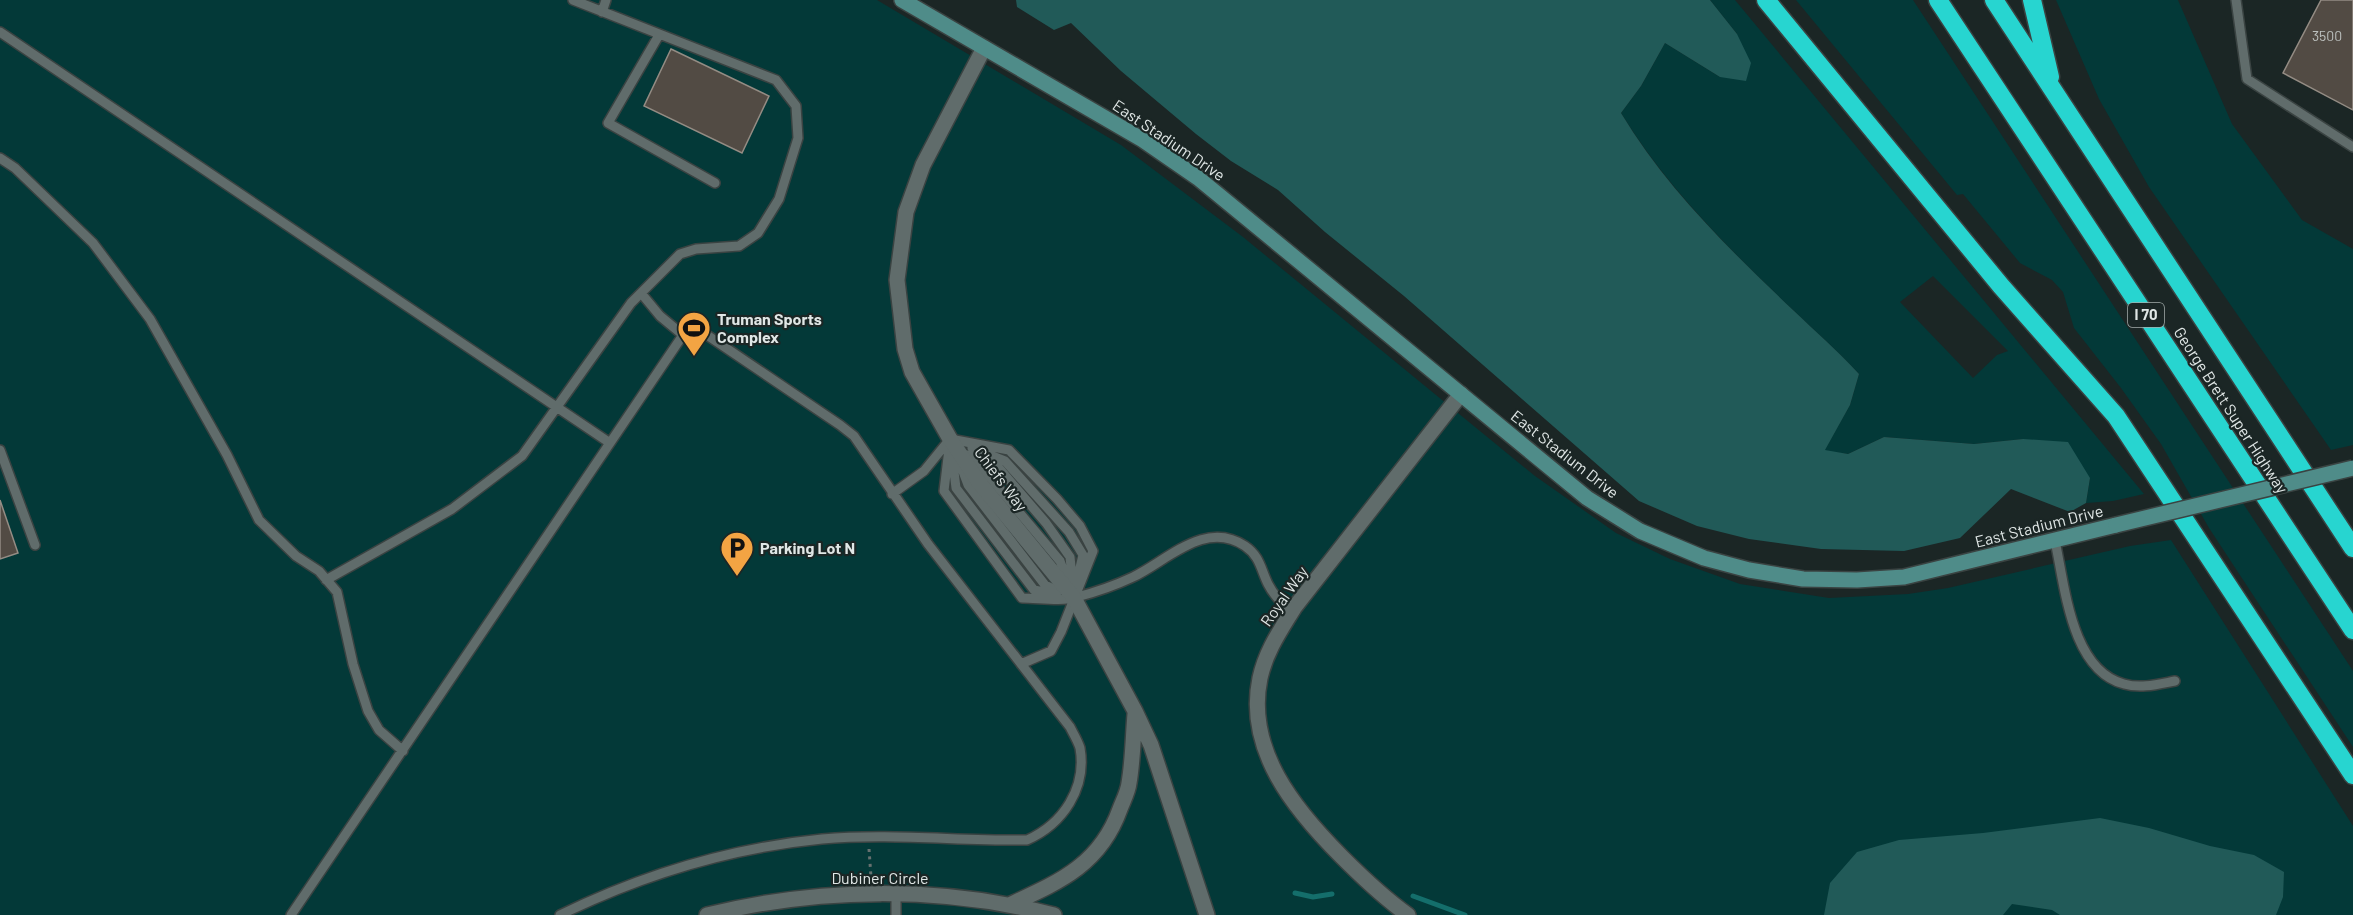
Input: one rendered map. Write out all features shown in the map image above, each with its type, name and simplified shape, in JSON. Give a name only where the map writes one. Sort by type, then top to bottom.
[{"type":"highway","points":[[1766,0],[2001,286],[2116,416],[2353,776]]},
{"type":"highway","name":"George Brett Super Highway","points":[[1938,0],[2353,630]]},
{"type":"highway","name":"George Brett Super Highway","points":[[1994,0],[2353,548]]},
{"type":"highway","points":[[2032,0],[2054,91]]},
{"type":"main road","name":"East Stadium Drive","points":[[902,0],[1143,140],[1198,178],[1587,498],[1640,531],[1704,558],[1749,570],[1803,579],[1857,580],[1904,577],[2353,468]]},
{"type":"street","name":"Chiefs Way","points":[[984,48],[923,165],[906,212],[897,280],[905,349],[912,372],[950,439],[978,481],[1074,598],[1135,711],[1151,745],[1207,915]]},
{"type":"street","name":"Royal Way","points":[[1408,915],[1365,880],[1329,844],[1296,806],[1281,784],[1270,762],[1260,732],[1258,706],[1260,679],[1267,654],[1292,612],[1461,394]]},
{"type":"street","points":[[1009,904],[1054,885],[1079,869],[1094,855],[1103,842],[1117,819],[1129,785],[1135,711]]},
{"type":"street","name":"Dubiner Circle","points":[[707,915],[813,897],[896,894],[1009,904],[1034,912],[1054,915]]},
{"type":"lane","points":[[326,580],[452,509],[522,456],[631,303],[680,254],[696,249],[739,246],[758,233],[779,199],[798,138],[796,106],[776,80],[728,59],[659,35],[573,0]]},
{"type":"lane","points":[[602,12],[606,0]]},
{"type":"lane","points":[[2236,0],[2247,79],[2353,147]]},
{"type":"lane","points":[[0,32],[610,444]]},
{"type":"lane","points":[[659,35],[608,123],[715,183]]},
{"type":"lane","points":[[0,158],[15,168],[93,243],[150,319],[227,455],[260,520],[297,556],[319,571],[337,592],[368,711],[379,730],[403,751]]},
{"type":"lane","points":[[641,293],[660,316],[683,335]]},
{"type":"lane","points":[[291,915],[683,335],[700,331],[854,436],[928,544],[1070,727],[1080,747],[1081,771],[1076,793],[1067,809],[1043,833],[1028,840],[824,839],[752,848],[680,866],[603,895],[560,915]]},
{"type":"lane","points":[[892,494],[924,471],[950,439]]},
{"type":"lane","points":[[950,439],[1009,450],[1080,526],[1093,551],[1051,651],[1021,664]]},
{"type":"lane","points":[[950,439],[998,467],[1046,523],[1070,556],[1074,598]]},
{"type":"lane","points":[[950,439],[956,488],[1034,590],[1074,598]]},
{"type":"lane","points":[[950,439],[944,491],[1022,598],[1074,598],[1134,577],[1188,544],[1203,539],[1224,538],[1236,541],[1253,553],[1276,598],[1292,612]]},
{"type":"lane","points":[[0,450],[35,545]]},
{"type":"lane","points":[[2055,541],[2077,638],[2086,656],[2102,673],[2124,684],[2140,686],[2175,681]]},
{"type":"lane","points":[[896,894],[896,915]]},
{"type":"path","points":[[869,838],[871,877]]},
{"type":"shaded area","name":"Truman Sports Complex","points":[[0,0],[877,0],[1121,145],[1243,237],[1535,476],[1616,533],[1670,559],[1740,584],[1829,598],[1908,594],[1948,588],[2130,546],[2171,540],[2353,826],[2353,915],[0,915]]},
{"type":"shaded area","points":[[1016,0],[1710,0],[1737,34],[1751,63],[1746,81],[1720,77],[1665,43],[1641,86],[1621,113],[1658,167],[1700,217],[1859,374],[1850,405],[1825,450],[1848,454],[1884,437],[1974,444],[2023,439],[2068,442],[2090,478],[2086,503],[2070,512],[2011,489],[1960,538],[1904,551],[1821,549],[1749,539],[1697,526],[1639,501],[1404,296],[1325,232],[1278,190],[1231,161],[1196,134],[1121,71],[1071,23],[1054,30],[1017,7]]},
{"type":"shaded area","points":[[1710,0],[1735,0],[2144,494],[2113,501],[2086,503],[2090,478],[2023,439],[1974,444],[1884,437],[1848,454],[1824,451],[1850,405],[1859,374],[1701,217],[1658,167],[1621,113],[1641,86],[1665,43],[1720,77],[1737,34]],"holes":[[[1933,276],[2008,351],[1997,355],[1973,378],[1900,302]]]},
{"type":"shaded area","points":[[1796,0],[1913,0],[2353,671],[2353,747],[2209,528],[2161,444],[2074,328],[2063,292],[2052,280],[2020,263],[1963,194],[1957,195]]},
{"type":"shaded area","points":[[2056,0],[2178,0],[2232,124],[2302,220],[2353,249],[2353,445],[2331,450],[2149,187],[2099,99]]},
{"type":"shaded area","points":[[2100,818],[2254,855],[2284,872],[2283,897],[2276,915],[2060,915],[2052,910],[2012,904],[2003,915],[1824,915],[1830,883],[1857,852],[1899,840],[1983,833]]},
{"type":"building","points":[[2321,0],[2353,0],[2353,110],[2283,73]]},
{"type":"building","points":[[671,49],[769,96],[742,153],[644,106]]},
{"type":"building","points":[[0,500],[18,553],[0,559]]},
{"type":"waterway","points":[[1295,893],[1313,897],[1332,894]]},
{"type":"waterway","points":[[1413,896],[1465,915]]},
{"type":"place","name":"Truman Sports Complex","points":[[694,357]]},
{"type":"place","name":"Parking Lot N","points":[[737,577]]}]
